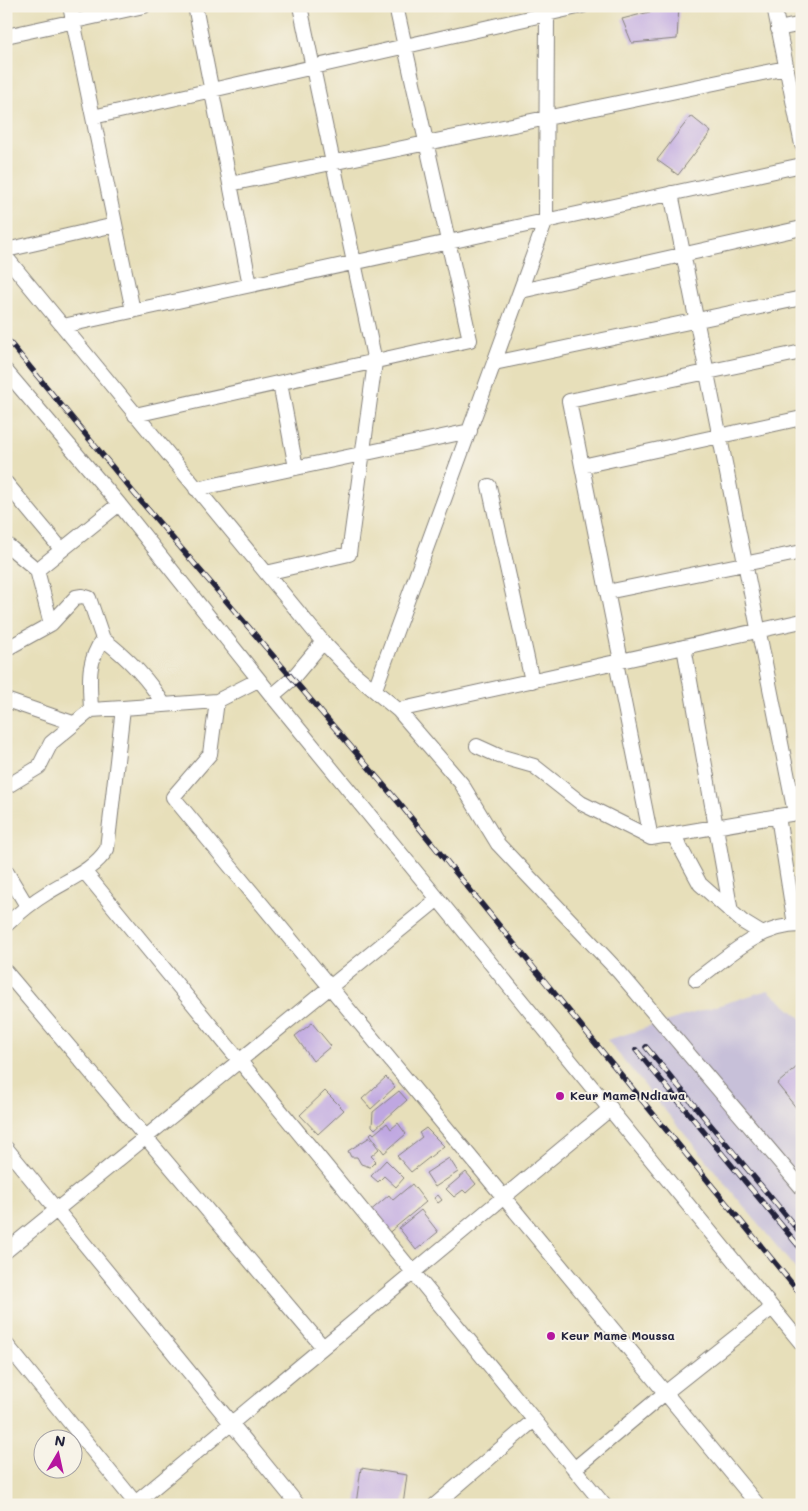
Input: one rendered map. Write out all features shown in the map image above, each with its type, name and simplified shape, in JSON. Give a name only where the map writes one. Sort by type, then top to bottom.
[{"type":"street","points":[[70,6],[133,311]]},
{"type":"street","points":[[6,36],[144,6]]},
{"type":"street","points":[[195,6],[250,285]]},
{"type":"street","points":[[266,573],[349,554],[375,362],[300,6]]},
{"type":"street","points":[[135,415],[470,340],[396,6]]},
{"type":"street","points":[[93,117],[405,46],[546,10],[582,6]]},
{"type":"street","points":[[774,6],[802,145]]},
{"type":"street","points":[[375,689],[546,220],[546,10]]},
{"type":"street","points":[[778,29],[802,24]]},
{"type":"street","points":[[230,184],[786,68]]},
{"type":"street","points":[[63,326],[802,164]]},
{"type":"street","points":[[477,746],[499,756],[534,766],[581,803],[651,838],[798,813],[745,563],[671,193]]},
{"type":"street","points":[[6,250],[115,225]]},
{"type":"street","points":[[521,291],[802,228]]},
{"type":"street","points":[[6,257],[323,642],[351,671],[398,710],[461,783],[498,844],[642,998],[802,1188]]},
{"type":"street","points":[[494,363],[802,298]]},
{"type":"street","points":[[651,838],[607,592],[569,401],[802,352]]},
{"type":"street","points":[[8,378],[119,504],[258,680],[611,1108],[802,1344]]},
{"type":"street","points":[[280,382],[296,468]]},
{"type":"street","points":[[582,466],[720,436],[801,421]]},
{"type":"street","points":[[196,489],[470,431]]},
{"type":"street","points":[[6,483],[62,550]]},
{"type":"street","points":[[489,486],[532,681]]},
{"type":"street","points":[[37,570],[119,504]]},
{"type":"street","points":[[6,544],[37,570],[51,624]]},
{"type":"street","points":[[607,592],[802,552]]},
{"type":"street","points":[[6,650],[51,624],[76,597],[89,598],[103,639],[128,659],[151,684],[164,705]]},
{"type":"street","points":[[398,710],[802,621]]},
{"type":"street","points":[[90,710],[92,654],[103,639]]},
{"type":"street","points":[[272,696],[292,678],[323,642]]},
{"type":"street","points":[[684,647],[731,912]]},
{"type":"street","points":[[6,788],[38,766],[51,742],[90,710],[217,701],[258,680]]},
{"type":"street","points":[[6,700],[74,723]]},
{"type":"street","points":[[217,701],[210,754],[173,797],[758,1505]]},
{"type":"street","points":[[6,924],[27,906],[84,871],[102,856],[107,849],[123,708]]},
{"type":"street","points":[[696,980],[761,933],[774,928],[798,925],[778,816]]},
{"type":"street","points":[[673,834],[700,884],[743,922],[761,933]]},
{"type":"street","points":[[6,871],[27,906]]},
{"type":"street","points":[[84,871],[604,1505]]},
{"type":"street","points":[[6,1251],[438,899]]},
{"type":"street","points":[[6,972],[323,1347]]},
{"type":"street","points":[[6,1344],[135,1504],[611,1108]]},
{"type":"street","points":[[6,1148],[298,1505]]},
{"type":"street","points":[[574,1469],[665,1393],[772,1308]]},
{"type":"street","points":[[435,1505],[534,1420]]},
{"type":"shaded area","points":[[768,990],[802,1019],[802,1277],[607,1040]]},
{"type":"building","points":[[679,6],[677,39],[632,43],[622,19]]},
{"type":"building","points":[[784,6],[802,6],[802,8],[787,11]]},
{"type":"building","points":[[691,116],[711,132],[678,175],[657,160]]},
{"type":"building","points":[[312,1023],[331,1046],[313,1061],[295,1036]]},
{"type":"building","points":[[798,1066],[802,1071],[802,1115],[777,1084]]},
{"type":"building","points":[[386,1077],[395,1087],[371,1109],[362,1099]]},
{"type":"building","points":[[325,1091],[344,1110],[318,1134],[300,1115]]},
{"type":"building","points":[[399,1091],[407,1100],[375,1129],[372,1126],[373,1112]]},
{"type":"building","points":[[387,1123],[391,1129],[398,1123],[406,1134],[384,1153],[370,1134],[372,1132],[374,1134]]},
{"type":"building","points":[[426,1128],[444,1146],[411,1172],[397,1156],[422,1137],[419,1133]]},
{"type":"building","points":[[370,1137],[379,1149],[371,1156],[376,1161],[370,1167],[361,1164],[357,1157],[351,1157],[348,1151]]},
{"type":"building","points":[[449,1158],[458,1172],[435,1187],[426,1173]]},
{"type":"building","points":[[386,1160],[404,1178],[396,1187],[384,1176],[378,1182],[371,1176]]},
{"type":"building","points":[[466,1172],[476,1184],[466,1193],[463,1190],[454,1197],[446,1189]]},
{"type":"building","points":[[412,1184],[426,1202],[386,1235],[368,1213],[389,1195],[393,1200]]},
{"type":"building","points":[[438,1195],[442,1200],[438,1203],[434,1198]]},
{"type":"building","points":[[421,1210],[438,1232],[416,1250],[399,1228]]},
{"type":"building","points":[[361,1468],[407,1475],[403,1505],[356,1504]]},
{"type":"railway","points":[[6,338],[133,492],[399,803],[802,1296]]},
{"type":"railway","points":[[646,1047],[802,1235]]},
{"type":"railway","points":[[636,1050],[802,1250]]},
{"type":"place","name":"Keur Mame Ndiawa","points":[[560,1096]]},
{"type":"place","name":"Keur Mame Moussa","points":[[551,1336]]}]
